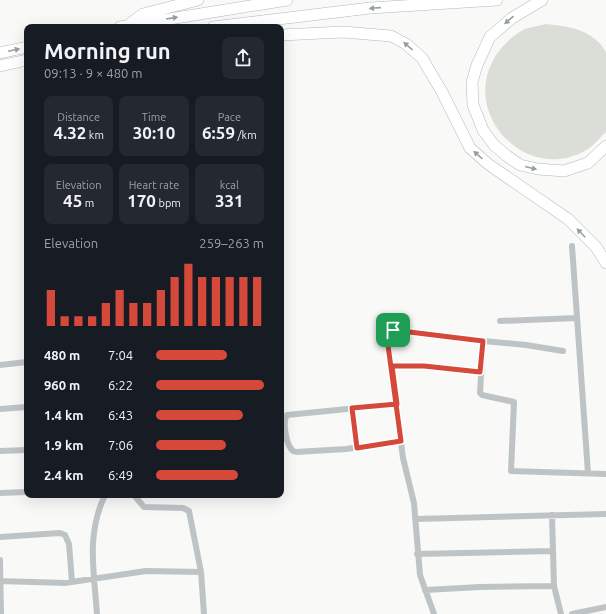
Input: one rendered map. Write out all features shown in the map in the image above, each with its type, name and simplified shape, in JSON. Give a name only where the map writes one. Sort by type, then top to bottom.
[{"type":"highway","points":[[127,24],[143,14],[198,0]]},
{"type":"highway","points":[[137,24],[287,0]]},
{"type":"highway","points":[[238,24],[370,8],[497,0]]},
{"type":"highway","points":[[542,0],[512,18],[490,37],[477,65],[472,82],[473,105],[484,130],[494,145],[520,165],[538,169],[564,171],[588,163],[606,146]]},
{"type":"highway","points":[[284,35],[343,32],[391,36],[406,44],[422,58],[442,92],[470,148],[488,164],[568,219],[596,247],[606,262]]},
{"type":"highway","points":[[0,53],[24,49]]},
{"type":"highway","points":[[0,66],[24,61]]},
{"type":"street","points":[[572,246],[588,473]]},
{"type":"street","points":[[500,321],[577,318]]},
{"type":"street","points":[[434,614],[422,582],[417,554],[412,490],[406,472],[387,338],[389,330],[526,345],[563,351]]},
{"type":"street","points":[[483,341],[480,392],[482,395],[514,402],[511,471],[606,474]]},
{"type":"street","points":[[0,364],[24,362]]},
{"type":"street","points":[[392,366],[424,366],[480,372]]},
{"type":"street","points":[[397,404],[287,415],[285,421],[289,448],[296,452],[357,448],[401,441]]},
{"type":"street","points":[[0,409],[24,407]]},
{"type":"street","points":[[352,408],[357,448]]},
{"type":"street","points":[[0,451],[24,450]]},
{"type":"street","points":[[0,493],[24,492]]},
{"type":"street","points":[[97,614],[92,538],[100,506],[104,498]]},
{"type":"street","points":[[136,498],[144,508],[183,508],[189,511],[201,572],[204,614]]},
{"type":"street","points":[[415,519],[606,514]]},
{"type":"street","points":[[552,515],[554,586],[561,614]]},
{"type":"street","points":[[0,537],[60,533],[65,535],[69,544],[72,582]]},
{"type":"street","points":[[417,554],[552,551]]},
{"type":"street","points":[[0,560],[1,614]]},
{"type":"street","points":[[0,582],[72,582],[146,571],[201,572]]},
{"type":"street","points":[[425,590],[480,587],[554,586]]},
{"type":"street","points":[[572,614],[606,607]]},
{"type":"shaded area","points":[[546,24],[580,30],[595,39],[606,52],[606,132],[591,147],[567,158],[544,159],[523,151],[505,138],[492,119],[486,97],[487,74],[499,51],[508,41],[525,29]]},
{"type":"route","points":[[393,330],[389,330],[387,333],[387,338],[392,366],[397,404],[401,441],[357,448],[352,408],[397,404],[392,366],[424,366],[480,372],[483,341],[393,330]]}]
